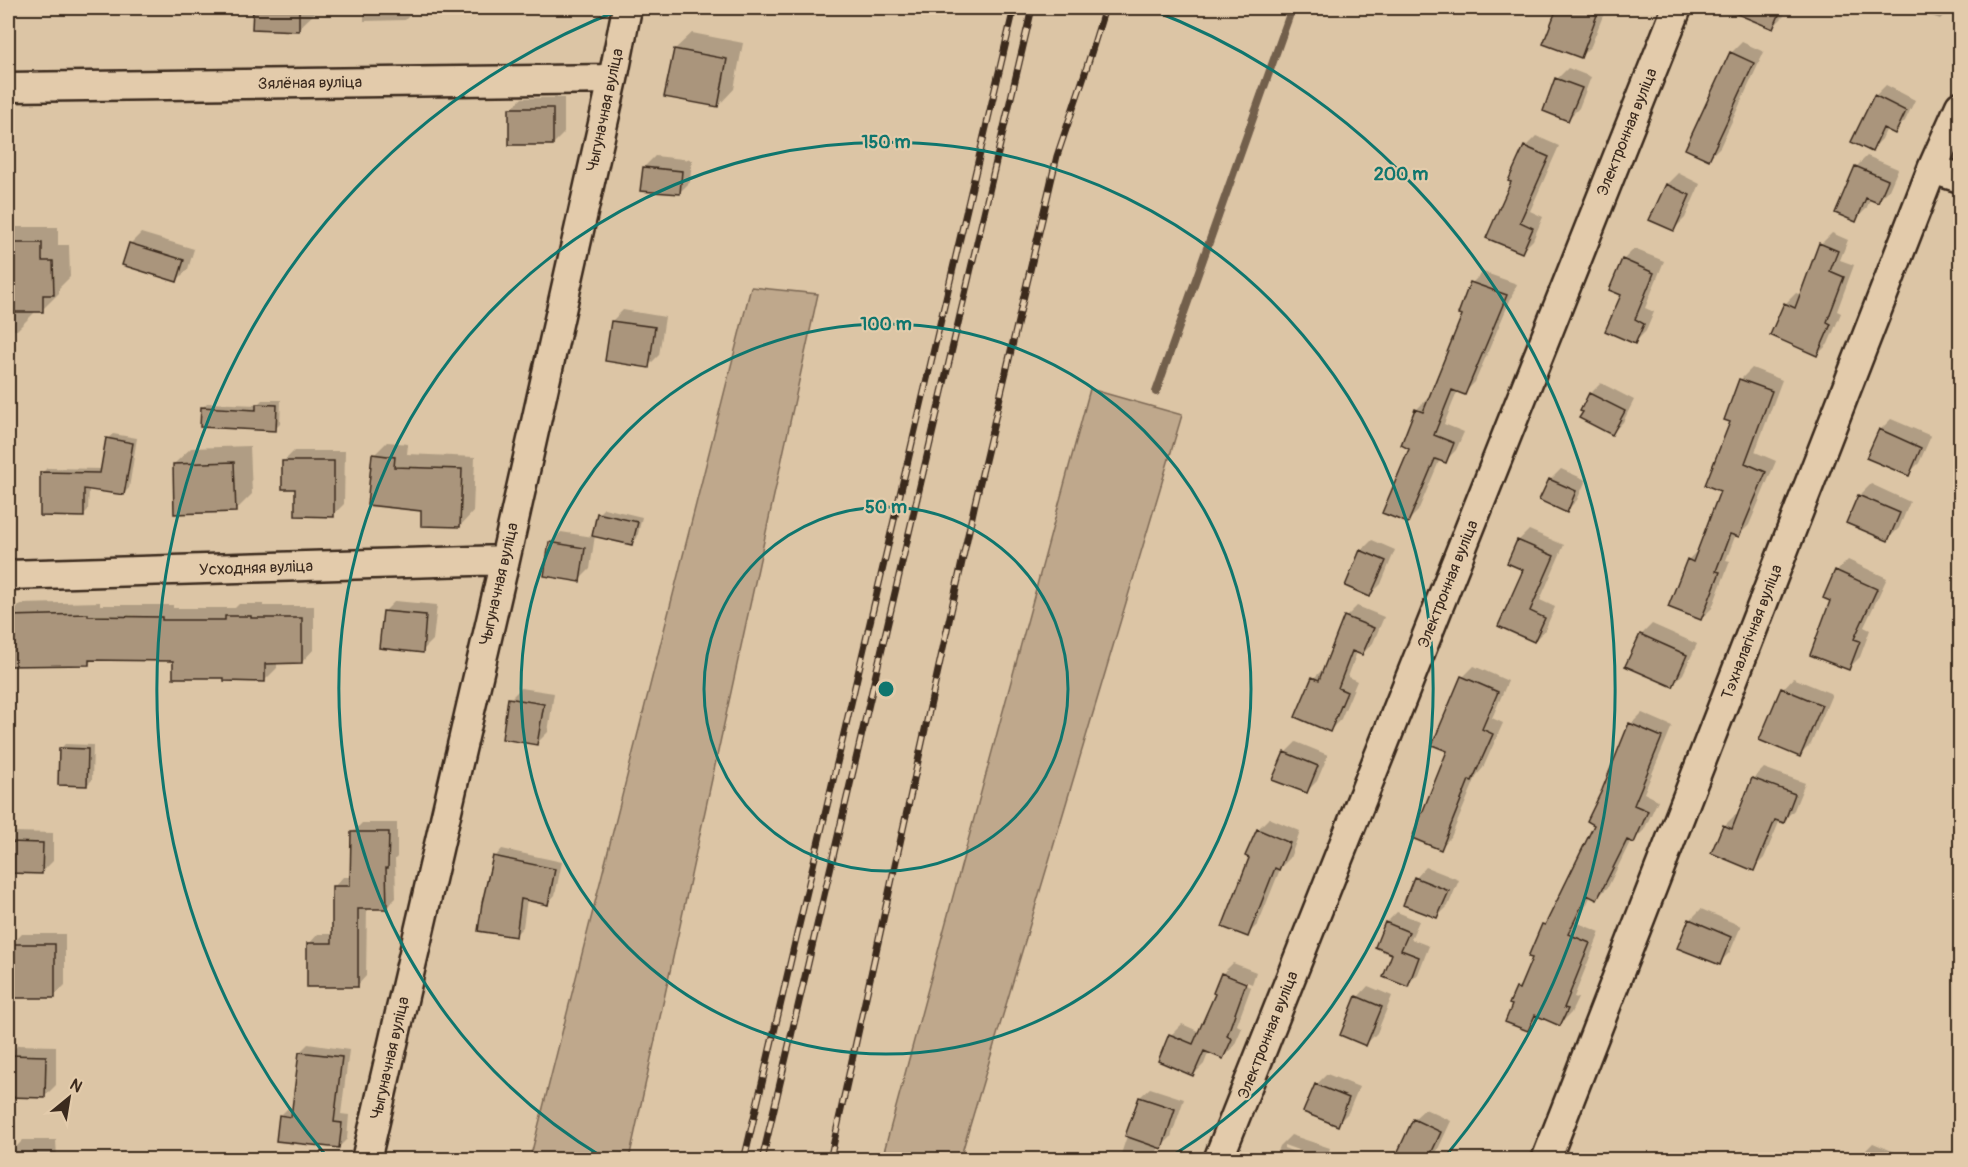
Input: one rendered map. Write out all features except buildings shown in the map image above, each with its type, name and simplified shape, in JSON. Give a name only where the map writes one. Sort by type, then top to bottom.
[{"type":"street","name":"Чыгуначная вуліца","points":[[366,1160],[505,560],[627,8]]},
{"type":"street","name":"Электронная вуліца","points":[[1218,1160],[1677,8]]},
{"type":"street","name":"Зялёная вуліца","points":[[8,87],[613,79]]},
{"type":"street","name":"Тэхналагічная вуліца","points":[[1546,1160],[1932,169],[1960,106]]},
{"type":"street","points":[[1932,169],[1960,178]]},
{"type":"street","name":"Усходняя вуліца","points":[[8,575],[505,560]]},
{"type":"shaded area","points":[[751,287],[818,294],[629,1159],[530,1159]]},
{"type":"shaded area","points":[[1090,389],[1182,415],[960,1159],[882,1159]]},
{"type":"waterway","points":[[1156,392],[1292,8]]},
{"type":"railway","points":[[744,1160],[1014,8]]},
{"type":"railway","points":[[762,1160],[1032,8]]},
{"type":"railway","points":[[830,1160],[975,503],[1057,156],[1105,8]]}]
